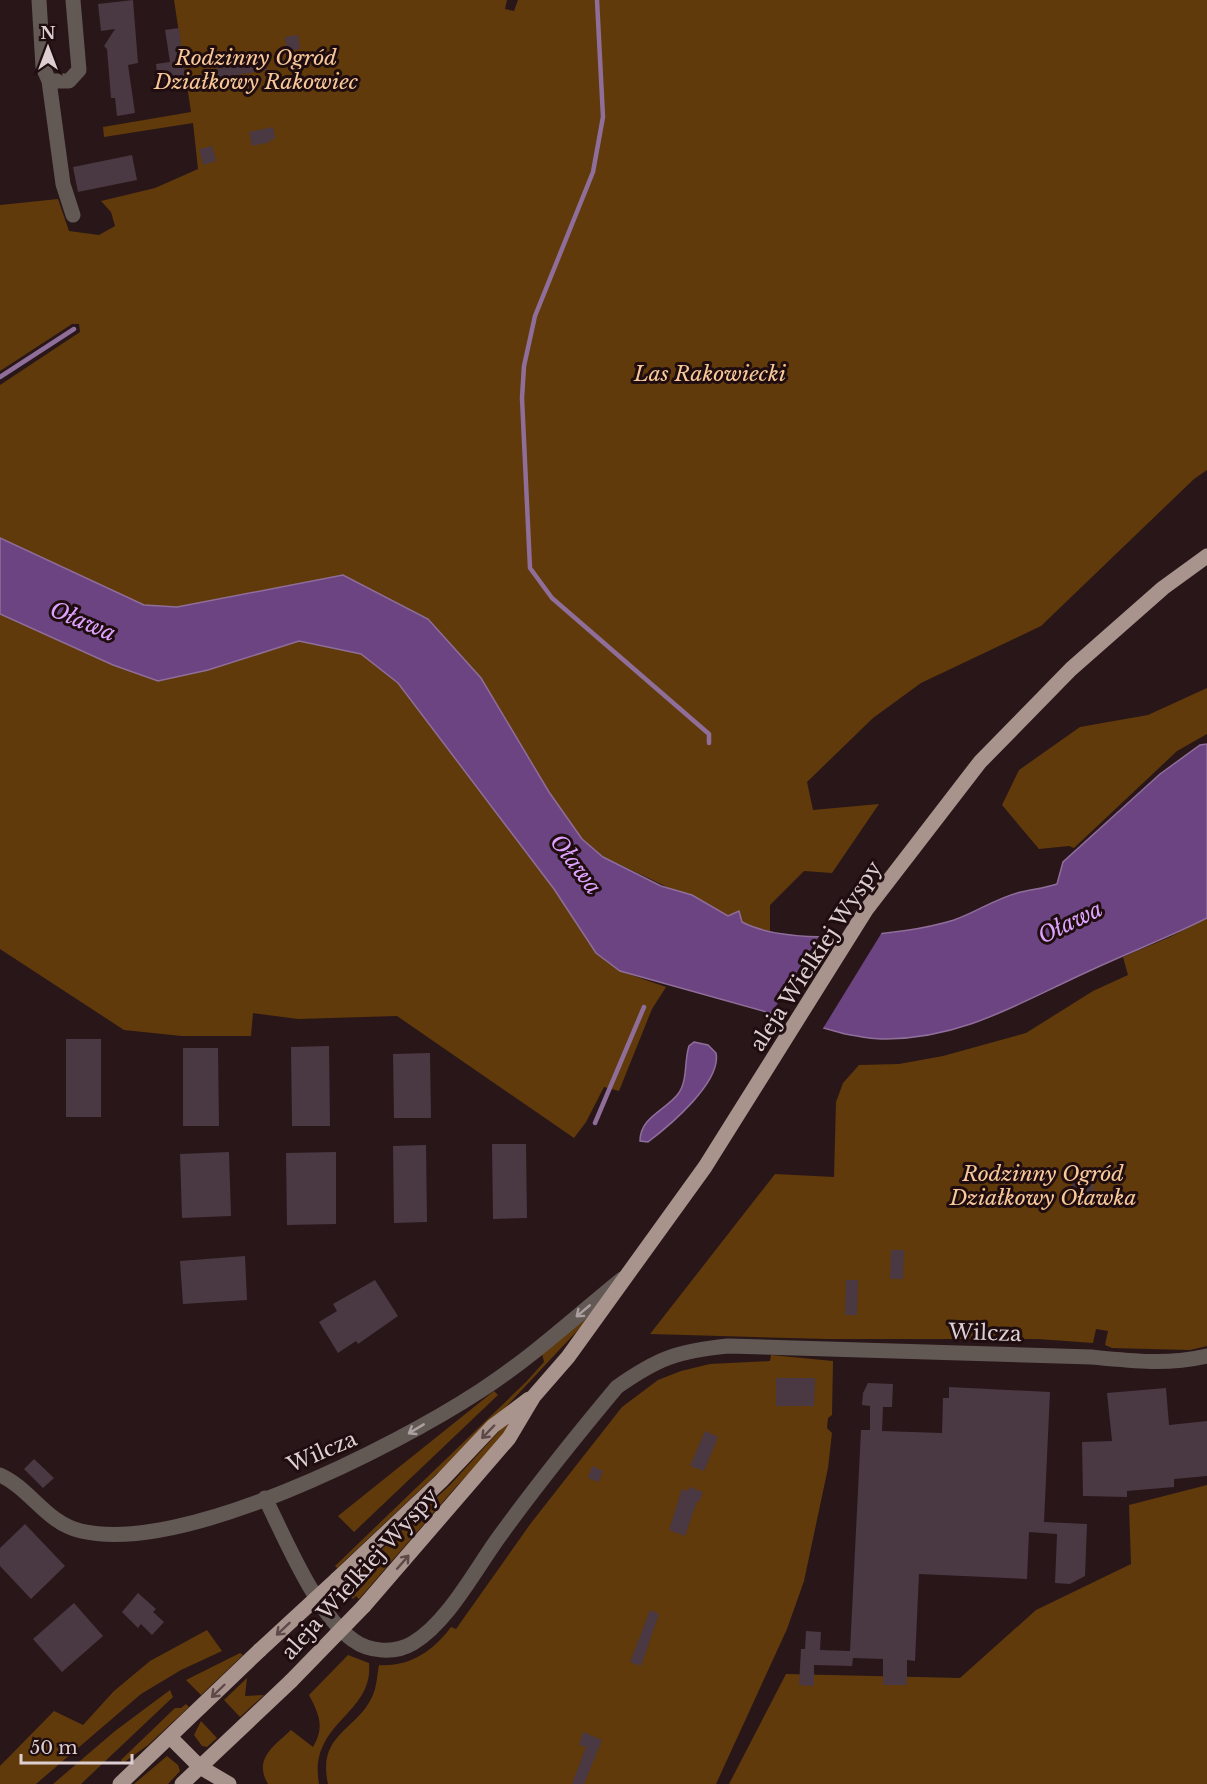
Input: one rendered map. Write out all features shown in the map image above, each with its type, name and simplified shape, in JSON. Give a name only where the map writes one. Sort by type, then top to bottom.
[{"type":"main road","name":"aleja Wielkiej Wyspy","points":[[182,1784],[291,1681],[364,1606],[509,1438],[534,1396],[568,1357],[705,1167],[866,910],[980,762],[1071,669],[1163,588],[1207,556]]},
{"type":"main road","name":"aleja Wielkiej Wyspy","points":[[120,1784],[441,1481],[493,1426],[534,1396]]},
{"type":"main road","points":[[170,1737],[200,1767],[210,1784]]},
{"type":"main road","points":[[200,1767],[229,1784]]},
{"type":"street","points":[[39,0],[43,68],[49,81],[63,184],[73,215]]},
{"type":"street","points":[[49,81],[69,81],[79,70],[73,0]]},
{"type":"street","name":"Wilcza","points":[[0,1475],[56,1521],[75,1530],[93,1534],[152,1531],[217,1516],[336,1470],[389,1446],[480,1391],[534,1353],[628,1273]]},
{"type":"street","name":"Wilcza","points":[[264,1498],[325,1611],[338,1628],[365,1647],[388,1650],[412,1644],[444,1614],[499,1537],[617,1387],[669,1355],[728,1346],[762,1346],[1092,1357],[1148,1363],[1184,1361],[1207,1356]]},
{"type":"green space","name":"Las Rakowiecki","points":[[174,0],[507,0],[505,9],[514,11],[518,0],[1207,0],[1207,470],[1194,479],[1041,626],[921,683],[873,718],[807,782],[813,810],[879,804],[832,873],[804,871],[770,905],[770,932],[758,930],[742,922],[739,911],[728,916],[604,857],[582,839],[549,792],[481,678],[343,575],[177,607],[144,605],[0,538],[0,385],[80,332],[79,324],[72,324],[0,371],[0,205],[58,199],[69,231],[99,235],[115,226],[111,212],[101,201],[155,188],[198,169],[193,123],[104,137],[103,127],[191,112]]},
{"type":"green space","points":[[0,614],[113,665],[208,670],[299,641],[361,654],[398,683],[554,889],[596,953],[620,971],[666,987],[652,1009],[619,1091],[604,1087],[586,1122],[574,1138],[397,1016],[298,1019],[253,1013],[251,1036],[182,1036],[124,1030],[0,949]]},
{"type":"green space","points":[[1207,688],[1207,734],[1177,751],[1074,848],[1069,846],[1039,849],[1002,805],[1019,770],[1080,727],[1148,715]]},
{"type":"green space","name":"Rodzinny Ogród Działkowy Oławka","points":[[1207,918],[1207,1346],[1190,1350],[1112,1348],[1105,1345],[1108,1331],[1096,1329],[1093,1343],[1038,1339],[828,1339],[650,1334],[775,1174],[834,1177],[836,1102],[843,1083],[859,1065],[899,1064],[943,1056],[1026,1033],[1093,991],[1128,975],[1123,957]]},
{"type":"green space","points":[[592,1308],[592,1315],[488,1426],[337,1568],[335,1566],[526,1382],[544,1362],[542,1353]]},
{"type":"green space","points":[[771,1355],[833,1361],[832,1415],[828,1418],[827,1428],[832,1433],[828,1468],[804,1581],[787,1629],[716,1784],[328,1784],[326,1767],[328,1754],[333,1743],[357,1718],[372,1697],[379,1665],[401,1663],[420,1656],[437,1643],[451,1627],[456,1629],[531,1523],[622,1407],[658,1380],[681,1371],[710,1364],[770,1361]]},
{"type":"green space","points":[[494,1391],[498,1395],[354,1532],[338,1516]]},
{"type":"green space","points":[[513,1416],[517,1417],[488,1453],[359,1599],[356,1596],[353,1599],[344,1590],[347,1587],[344,1585],[450,1485]]},
{"type":"green space","points":[[1207,1485],[1207,1784],[729,1784],[786,1674],[960,1678],[1036,1610],[1131,1564],[1129,1505]]},
{"type":"green space","points":[[207,1630],[222,1651],[181,1670],[141,1694],[36,1784],[0,1784],[0,1766],[54,1711],[83,1725],[114,1691],[150,1661]]},
{"type":"green space","points":[[240,1653],[243,1655],[201,1695],[186,1680]]},
{"type":"green space","points":[[348,1655],[369,1663],[368,1681],[362,1695],[331,1732],[323,1746],[318,1763],[319,1784],[268,1784],[264,1775],[264,1760],[272,1748],[291,1730],[313,1747],[320,1727],[316,1708],[309,1695]]},
{"type":"green space","points":[[247,1678],[245,1696],[264,1695],[240,1717],[224,1700]]},
{"type":"green space","points":[[170,1690],[173,1697],[81,1784],[53,1784],[115,1731]]},
{"type":"green space","points":[[186,1704],[189,1707],[148,1745],[123,1763],[121,1760],[175,1708],[181,1708]]},
{"type":"green space","points":[[201,1721],[217,1738],[207,1747],[202,1746],[194,1735]]},
{"type":"green space","points":[[167,1756],[178,1765],[180,1771],[168,1784],[134,1784]]},
{"type":"water","name":"Oława","points":[[0,538],[144,605],[177,607],[343,575],[428,619],[481,678],[549,792],[582,839],[603,857],[661,886],[692,895],[728,916],[739,911],[742,922],[763,930],[816,937],[906,931],[963,917],[1012,894],[1057,884],[1063,862],[1160,774],[1200,745],[1207,744],[1207,918],[990,1017],[966,1026],[914,1037],[881,1039],[845,1034],[620,971],[596,953],[554,889],[398,683],[361,654],[299,641],[208,670],[158,681],[113,665],[0,614]]},
{"type":"water","points":[[694,1042],[708,1045],[716,1053],[716,1064],[711,1077],[703,1090],[668,1125],[648,1142],[640,1141],[644,1126],[673,1100],[681,1089],[689,1046]]},
{"type":"pier","points":[[884,929],[822,1030],[770,1016],[821,933]]},
{"type":"building","points":[[133,0],[138,63],[128,65],[135,113],[117,116],[115,98],[111,98],[107,49],[104,46],[115,29],[101,31],[98,4]]},
{"type":"building","points":[[179,28],[186,82],[171,84],[170,78],[158,80],[156,64],[170,62],[165,30]]},
{"type":"building","points":[[298,35],[300,49],[287,51],[285,37]]},
{"type":"building","points":[[232,55],[233,64],[266,60],[267,70],[231,76],[232,81],[219,83],[216,58]]},
{"type":"building","points":[[273,127],[275,139],[252,146],[249,132]]},
{"type":"building","points":[[212,146],[216,161],[203,165],[199,149]]},
{"type":"building","points":[[132,155],[137,180],[78,192],[73,167]]},
{"type":"building","points":[[66,1039],[101,1039],[101,1117],[66,1117]]},
{"type":"building","points":[[329,1046],[330,1126],[292,1126],[291,1047]]},
{"type":"building","points":[[183,1048],[218,1048],[219,1126],[183,1126]]},
{"type":"building","points":[[430,1053],[431,1118],[394,1118],[393,1054]]},
{"type":"building","points":[[492,1144],[526,1144],[527,1218],[493,1219]]},
{"type":"building","points":[[426,1145],[427,1222],[394,1223],[393,1146]]},
{"type":"building","points":[[229,1152],[231,1216],[182,1218],[180,1154]]},
{"type":"building","points":[[336,1152],[336,1224],[287,1225],[286,1153]]},
{"type":"building","points":[[1072,1181],[1093,1181],[1093,1194],[1072,1194]]},
{"type":"building","points":[[891,1250],[904,1250],[903,1279],[890,1279]]},
{"type":"building","points":[[245,1256],[247,1300],[183,1304],[180,1261]]},
{"type":"building","points":[[375,1280],[398,1316],[358,1344],[356,1341],[338,1353],[319,1322],[337,1311],[333,1304]]},
{"type":"building","points":[[846,1280],[858,1280],[857,1315],[845,1315]]},
{"type":"building","points":[[776,1378],[815,1378],[814,1406],[776,1406]]},
{"type":"building","points":[[868,1383],[893,1384],[892,1407],[883,1407],[882,1431],[942,1433],[943,1398],[949,1398],[949,1387],[1050,1392],[1044,1522],[1087,1524],[1085,1576],[1070,1584],[1055,1583],[1057,1534],[1029,1532],[1027,1579],[919,1574],[915,1661],[907,1660],[907,1685],[883,1685],[883,1659],[853,1658],[852,1666],[814,1665],[814,1686],[799,1685],[801,1649],[805,1649],[806,1631],[821,1632],[820,1650],[850,1651],[861,1430],[870,1430],[870,1406],[862,1405],[863,1393]]},
{"type":"building","points":[[1166,1388],[1169,1425],[1207,1421],[1207,1476],[1174,1479],[1174,1487],[1127,1491],[1127,1497],[1083,1496],[1082,1442],[1112,1441],[1107,1393]]},
{"type":"building","points":[[705,1431],[718,1437],[704,1471],[690,1466]]},
{"type":"building","points":[[34,1459],[54,1478],[43,1488],[24,1469]]},
{"type":"building","points":[[592,1466],[603,1471],[599,1482],[588,1478]]},
{"type":"building","points":[[690,1487],[703,1492],[699,1502],[697,1501],[685,1536],[669,1530],[682,1489],[688,1491]]},
{"type":"building","points":[[25,1524],[65,1566],[31,1599],[0,1566],[0,1548]]},
{"type":"building","points":[[138,1593],[156,1609],[153,1612],[164,1622],[152,1635],[141,1624],[138,1628],[122,1612]]},
{"type":"building","points":[[74,1603],[103,1636],[62,1672],[33,1639]]},
{"type":"building","points":[[650,1610],[659,1614],[641,1666],[630,1662]]},
{"type":"building","points":[[583,1732],[602,1740],[584,1784],[572,1784],[586,1747],[579,1745]]},
{"type":"waterway","points":[[597,0],[603,117],[593,172],[535,316],[524,366],[522,398],[530,568],[552,598],[709,734],[709,743]]},
{"type":"waterway","points":[[0,377],[74,329]]},
{"type":"waterway","points":[[595,1123],[644,1007]]},
{"type":"park label","name":"Rodzinny Ogród Działkowy Rakowiec","points":[[256,70]]}]
